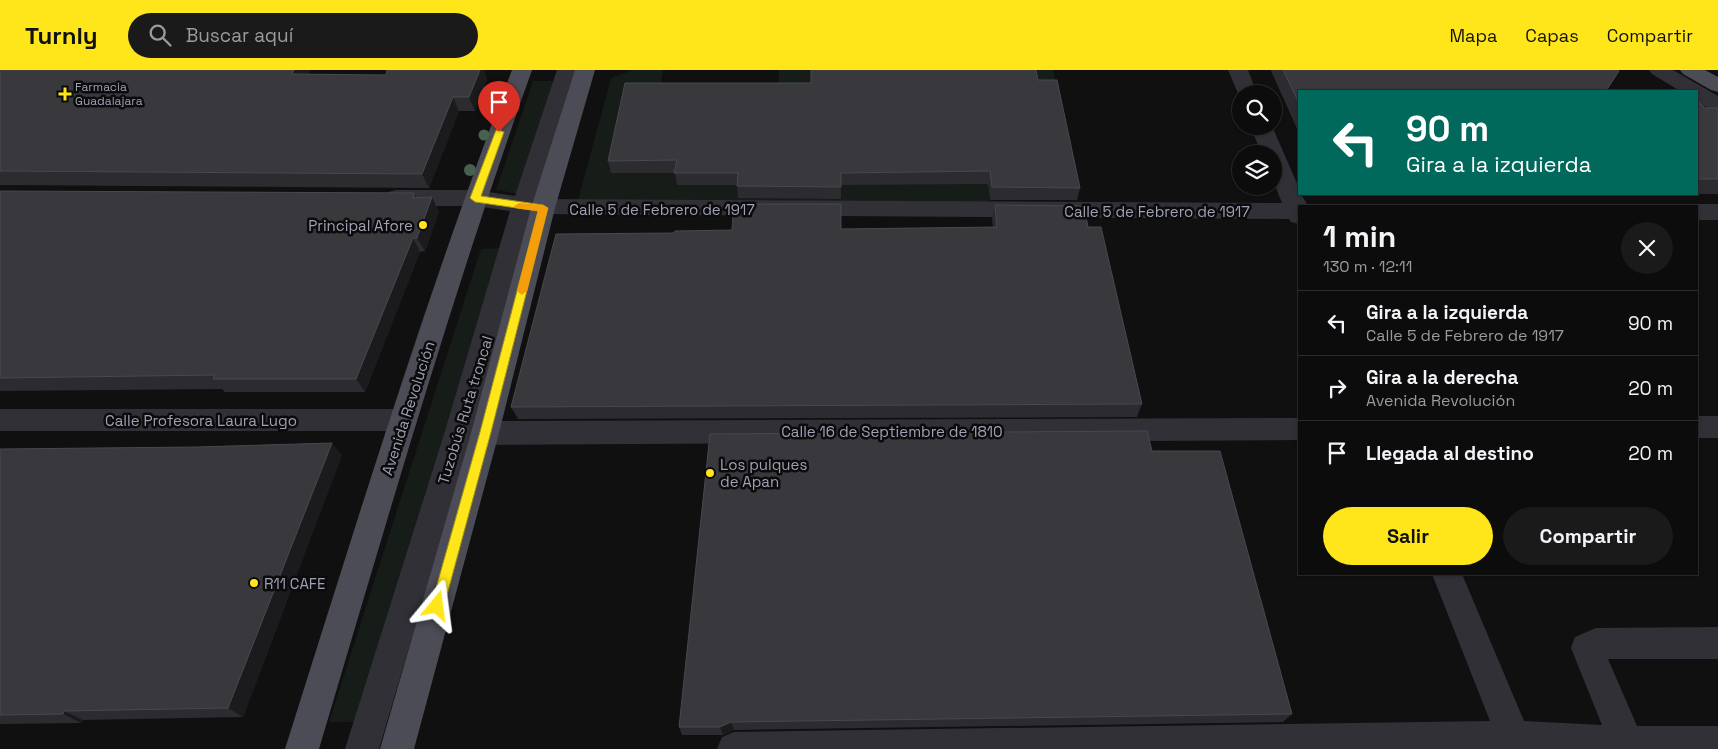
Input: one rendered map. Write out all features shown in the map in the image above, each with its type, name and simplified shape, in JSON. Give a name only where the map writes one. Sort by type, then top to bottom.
[{"type":"main road","name":"Avenida Revolución","points":[[302,749],[403,420],[475,198],[522,70]]},
{"type":"main road","points":[[398,749],[485,432],[533,208],[585,70]]},
{"type":"main road","points":[[1690,70],[1718,86]]},
{"type":"street","name":"Tuzobús Ruta troncal","points":[[362,749],[511,253],[533,208],[567,70]]},
{"type":"street","points":[[1238,70],[1244,85]]},
{"type":"street","points":[[1659,70],[1692,90]]},
{"type":"street","points":[[1698,94],[1718,105]]},
{"type":"street","points":[[1282,176],[1298,213]]},
{"type":"street","name":"Calle 5 de Febrero de 1917","points":[[376,198],[475,198],[533,208],[1298,213]]},
{"type":"street","points":[[1698,212],[1718,212]]},
{"type":"street","name":"Calle Profesora Laura Lugo","points":[[0,420],[403,420]]},
{"type":"street","points":[[1698,427],[1718,427]]},
{"type":"street","name":"Calle 16 de Septiembre de 1810","points":[[485,432],[1298,429]]},
{"type":"street","points":[[1447,575],[1516,744]]},
{"type":"street","points":[[1627,743],[1587,648],[1596,644],[1718,642]]},
{"type":"street","points":[[734,749],[1718,743]]},
{"type":"shaded area","points":[[633,70],[663,70],[661,83],[778,93],[779,70],[1053,70],[1068,154],[986,163],[990,202],[578,200],[611,78]]},
{"type":"shaded area","points":[[533,81],[555,81],[520,194],[496,190]]},
{"type":"shaded area","points":[[505,248],[361,722],[329,722],[481,249]]},
{"type":"building","points":[[0,70],[294,70],[292,74],[386,75],[387,70],[480,70],[469,97],[453,97],[422,174],[0,171]]},
{"type":"building","points":[[811,70],[1036,70],[1038,80],[1057,80],[1080,188],[992,187],[990,171],[841,173],[841,187],[737,186],[738,173],[674,173],[677,160],[608,161],[625,83],[811,83]]},
{"type":"building","points":[[1283,70],[1619,71],[1607,90],[1298,90],[1298,101]]},
{"type":"building","points":[[1698,101],[1705,108],[1718,108],[1718,179],[1698,179]]},
{"type":"building","points":[[0,191],[414,193],[413,198],[432,197],[417,238],[413,238],[356,379],[213,379],[215,375],[0,378]]},
{"type":"building","points":[[734,204],[841,204],[841,229],[997,227],[995,205],[1084,206],[1088,227],[1101,227],[1142,404],[511,407],[556,234],[674,233],[675,231],[732,230]]},
{"type":"building","points":[[1147,431],[1152,451],[1220,451],[1292,714],[731,722],[720,727],[679,727],[710,434]]},
{"type":"building","points":[[332,443],[228,708],[64,711],[63,714],[0,715],[0,449],[197,447]]},
{"type":"slow traffic","points":[[519,206],[543,208],[522,291]]},
{"type":"place","name":"Farmacia Guadalajara","points":[[65,94]]},
{"type":"place","name":"Principal Afore","points":[[423,225]]},
{"type":"place","name":"Los pulques de Apan","points":[[710,473]]},
{"type":"place","name":"R11 CAFE","points":[[254,583]]},
{"type":"route","points":[[437,606],[485,432],[543,208],[523,207],[475,198],[499,132]]}]
